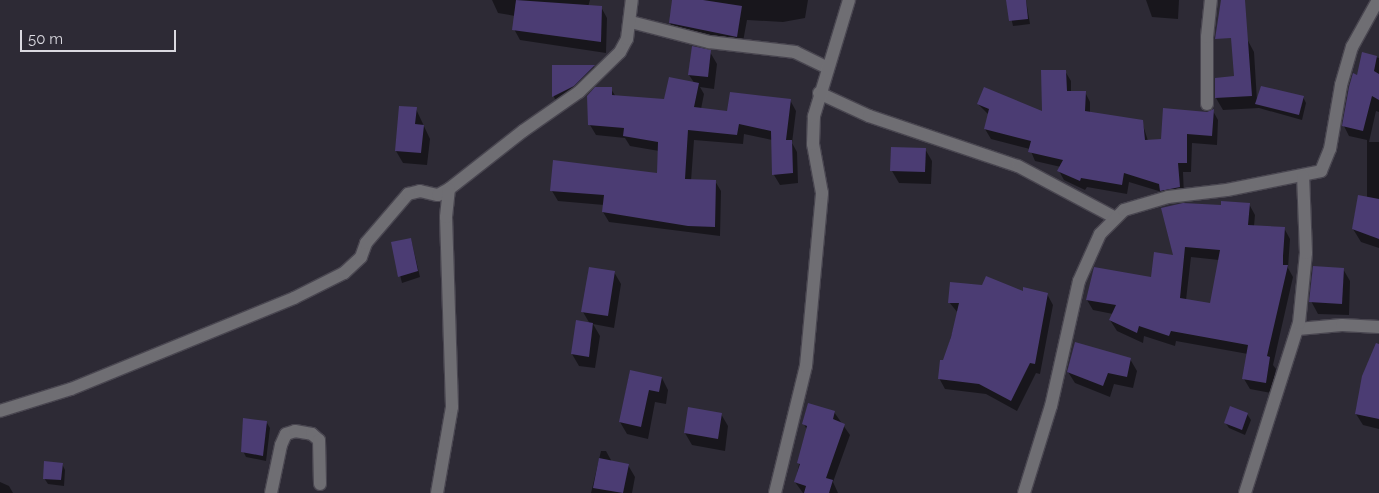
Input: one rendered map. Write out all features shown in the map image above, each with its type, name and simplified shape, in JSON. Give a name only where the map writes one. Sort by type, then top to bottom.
[{"type":"street","points":[[0,411],[71,389],[294,298],[344,273],[355,262],[366,243],[408,194],[420,191],[438,195],[449,189],[523,131],[579,92],[620,52],[631,22],[632,0]]},
{"type":"street","points":[[775,493],[806,366],[822,193],[813,144],[814,116],[826,67],[849,0]]},
{"type":"street","points":[[1207,104],[1207,36],[1211,0]]},
{"type":"street","points":[[1024,493],[1051,406],[1079,281],[1100,234],[1114,217],[1124,210],[1168,197],[1315,174],[1325,165],[1352,48],[1378,0]]},
{"type":"street","points":[[631,22],[709,42],[795,52],[826,67]]},
{"type":"street","points":[[819,93],[869,116],[962,144],[1018,166],[1114,217]]},
{"type":"street","points":[[1245,493],[1298,330],[1306,253],[1303,176]]},
{"type":"street","points":[[437,493],[452,407],[446,218],[449,189]]},
{"type":"street","points":[[1298,330],[1342,324],[1379,327]]},
{"type":"street","points":[[271,493],[281,445],[286,434],[295,431],[312,434],[319,440],[320,484]]},
{"type":"building","points":[[516,0],[602,6],[601,42],[512,30]]},
{"type":"building","points":[[672,0],[703,0],[742,6],[737,37],[669,23]]},
{"type":"building","points":[[1006,0],[1026,0],[1028,19],[1009,21]]},
{"type":"building","points":[[1221,0],[1245,0],[1252,96],[1215,98],[1215,78],[1234,76],[1231,38],[1215,39]]},
{"type":"building","points":[[692,46],[711,50],[708,77],[688,75]]},
{"type":"building","points":[[1362,52],[1377,56],[1374,71],[1379,74],[1379,100],[1372,96],[1363,131],[1342,126],[1349,87],[1353,73],[1357,75]]},
{"type":"building","points":[[552,65],[595,65],[574,86],[552,97]]},
{"type":"building","points":[[1041,70],[1066,70],[1067,91],[1086,91],[1085,111],[1143,120],[1145,140],[1161,139],[1163,108],[1207,112],[1214,109],[1212,136],[1187,134],[1187,163],[1178,163],[1180,187],[1160,191],[1159,184],[1124,173],[1122,185],[1081,178],[1080,181],[1057,171],[1063,160],[1028,152],[1031,141],[984,129],[989,109],[977,104],[984,87],[1042,111]]},
{"type":"building","points":[[669,77],[699,83],[694,107],[727,111],[730,92],[791,99],[786,140],[792,140],[793,173],[772,175],[771,131],[739,124],[737,135],[688,130],[685,179],[716,180],[715,227],[688,226],[602,212],[604,195],[550,191],[553,160],[657,173],[658,142],[623,136],[624,128],[588,125],[587,96],[595,87],[612,87],[612,95],[664,99]]},
{"type":"building","points":[[1261,86],[1304,96],[1299,115],[1255,104]]},
{"type":"building","points":[[399,106],[417,107],[415,124],[424,125],[421,153],[395,151]]},
{"type":"building","points":[[891,147],[926,148],[925,172],[890,171]]},
{"type":"building","points":[[1358,195],[1379,199],[1379,239],[1352,229]]},
{"type":"building","points":[[1221,201],[1250,203],[1248,225],[1285,227],[1283,265],[1288,265],[1267,356],[1270,357],[1266,383],[1242,379],[1248,345],[1171,331],[1169,336],[1139,326],[1137,333],[1109,320],[1116,305],[1086,300],[1094,267],[1151,277],[1154,252],[1173,255],[1161,208],[1183,203],[1221,205]],"holes":[[[1185,247],[1220,250],[1210,303],[1180,298]]]},
{"type":"building","points":[[411,238],[418,271],[398,277],[391,242]]},
{"type":"building","points":[[1313,266],[1344,268],[1342,304],[1309,302]]},
{"type":"building","points":[[589,267],[615,271],[608,316],[581,312]]},
{"type":"building","points":[[986,276],[1023,291],[1023,287],[1048,293],[1035,364],[1030,363],[1011,401],[979,384],[938,379],[940,360],[943,360],[951,337],[959,303],[948,303],[950,282],[982,285]]},
{"type":"building","points":[[576,320],[593,323],[589,357],[571,354]]},
{"type":"building","points":[[1075,342],[1131,358],[1127,377],[1108,373],[1103,386],[1067,372]]},
{"type":"building","points":[[1376,343],[1379,344],[1379,419],[1355,414],[1362,376]]},
{"type":"building","points":[[630,370],[662,377],[659,392],[649,390],[641,427],[619,422]]},
{"type":"building","points":[[808,403],[835,411],[833,419],[845,424],[826,478],[833,480],[829,493],[804,493],[806,486],[794,482],[800,464],[797,463],[807,426],[802,424]]},
{"type":"building","points":[[1230,406],[1248,413],[1242,430],[1224,423]]},
{"type":"building","points":[[688,407],[722,413],[718,439],[684,433]]},
{"type":"building","points":[[243,418],[267,421],[263,456],[241,452]]},
{"type":"building","points":[[599,458],[629,464],[623,493],[593,488]]},
{"type":"building","points":[[44,461],[63,463],[61,480],[43,479]]}]
